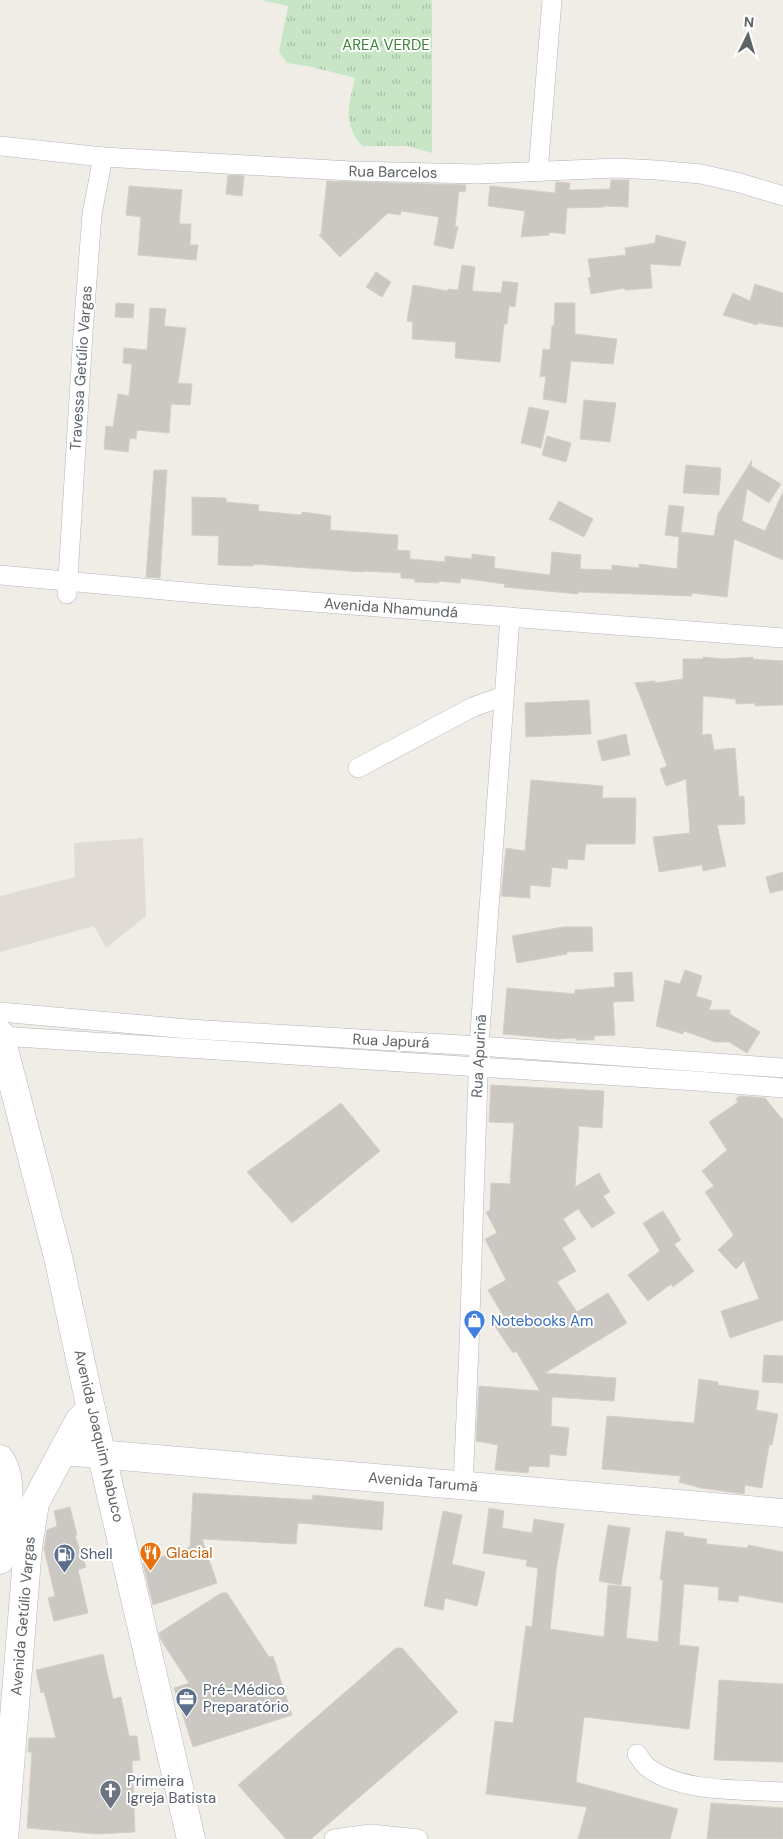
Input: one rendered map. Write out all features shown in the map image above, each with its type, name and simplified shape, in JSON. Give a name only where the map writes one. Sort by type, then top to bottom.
[{"type":"main road","name":"Avenida Joaquim Nabuco","points":[[0,1036],[58,1257],[91,1409],[192,1839]]},
{"type":"main road","name":"Avenida Getúlio Vargas","points":[[4,1839],[28,1546],[35,1503],[79,1422],[91,1409]]},
{"type":"main road","name":"Avenida Tarumã","points":[[63,1451],[783,1513]]},
{"type":"main road","name":"Avenida Getúlio Vargas","points":[[0,1459],[5,1466],[8,1476],[8,1494],[0,1560]]},
{"type":"street","points":[[538,172],[552,0]]},
{"type":"street","name":"Rua Barcelos","points":[[0,146],[103,157],[352,171],[478,174],[616,168],[674,171],[740,182],[783,196]]},
{"type":"street","name":"Travessa Getúlio Vargas","points":[[67,587],[92,214],[103,157]]},
{"type":"street","name":"Avenida Nhamundá","points":[[0,576],[67,587],[509,623],[783,648]]},
{"type":"street","name":"Avenida Nhamundá","points":[[0,588],[67,587]]},
{"type":"street","name":"Avenida Nhamundá","points":[[509,623],[783,638]]},
{"type":"street","name":"Rua Apurinã","points":[[462,1486],[469,1347],[478,1046],[509,623]]},
{"type":"street","points":[[358,768],[473,707],[504,696]]},
{"type":"street","name":"Rua Japurá","points":[[0,1012],[188,1029],[478,1046],[783,1068]]},
{"type":"street","name":"Rua Japurá","points":[[0,1036],[783,1088]]},
{"type":"street","points":[[637,1754],[648,1768],[675,1782],[707,1787],[783,1792]]},
{"type":"street","points":[[334,1839],[371,1834],[418,1839]]},
{"type":"shaded area","points":[[143,838],[146,916],[106,948],[94,926],[0,952],[0,896],[75,877],[74,843]]},
{"type":"green space","name":"AREA VERDE","points":[[261,0],[432,0],[432,153],[407,146],[362,146],[349,121],[349,105],[355,78],[287,63],[279,52],[288,6]]},
{"type":"building","points":[[228,175],[244,176],[242,196],[226,194]]},
{"type":"building","points":[[611,180],[629,180],[628,207],[567,208],[565,234],[549,232],[549,235],[521,237],[525,211],[488,206],[490,186],[555,193],[556,182],[570,183],[569,190],[610,189]]},
{"type":"building","points":[[327,181],[466,185],[465,192],[459,191],[455,226],[458,227],[453,249],[434,245],[439,217],[401,211],[400,215],[388,213],[340,257],[319,235],[321,234]]},
{"type":"building","points":[[129,186],[182,190],[179,224],[191,224],[190,245],[198,245],[196,260],[138,255],[141,217],[126,215]]},
{"type":"building","points":[[656,235],[686,242],[680,266],[650,264],[652,288],[625,290],[625,288],[591,294],[588,278],[591,277],[588,259],[626,255],[625,248],[655,243]]},
{"type":"building","points":[[462,265],[475,267],[472,291],[501,293],[503,281],[518,283],[515,307],[509,306],[507,324],[504,324],[500,362],[455,358],[456,342],[412,339],[413,322],[407,321],[413,285],[448,291],[448,289],[458,290]]},
{"type":"building","points":[[376,272],[391,282],[382,297],[366,287]]},
{"type":"building","points":[[755,284],[783,293],[783,327],[758,323],[757,325],[723,315],[733,293],[750,301]]},
{"type":"building","points":[[116,303],[134,304],[133,318],[115,317]]},
{"type":"building","points":[[555,303],[575,303],[575,334],[617,339],[613,364],[571,361],[566,403],[543,399],[546,376],[540,377],[543,349],[550,350]]},
{"type":"building","points":[[150,308],[166,309],[164,326],[186,328],[178,383],[192,384],[190,405],[171,404],[169,433],[137,430],[136,439],[130,438],[128,452],[104,449],[106,426],[113,427],[118,394],[129,396],[132,364],[123,363],[124,348],[147,350]]},
{"type":"building","points":[[584,400],[616,403],[610,442],[580,439]]},
{"type":"building","points":[[529,407],[549,411],[541,448],[521,443]]},
{"type":"building","points":[[547,436],[571,443],[566,462],[542,455]]},
{"type":"building","points":[[752,460],[751,466],[781,484],[769,503],[747,489],[742,521],[765,531],[783,492],[783,560],[734,539],[727,597],[692,593],[692,596],[578,592],[578,594],[504,587],[505,584],[461,578],[460,583],[439,581],[439,583],[415,582],[415,579],[401,578],[401,573],[253,564],[253,566],[218,565],[219,536],[192,535],[192,497],[226,498],[226,502],[259,505],[258,511],[302,515],[302,512],[331,516],[330,530],[398,535],[397,550],[410,551],[410,559],[445,562],[445,556],[472,559],[472,554],[495,557],[494,568],[550,575],[552,552],[581,555],[580,569],[612,570],[612,565],[639,568],[639,564],[677,569],[679,537],[665,535],[669,505],[684,507],[681,532],[714,536],[718,514]]},
{"type":"building","points":[[686,465],[721,468],[719,495],[683,493]]},
{"type":"building","points":[[154,470],[167,470],[160,578],[146,577]]},
{"type":"building","points":[[559,501],[593,519],[584,537],[549,519]]},
{"type":"building","points":[[703,657],[723,659],[753,657],[753,659],[783,661],[783,705],[755,706],[755,703],[736,704],[736,699],[703,696],[702,735],[711,734],[714,750],[735,748],[739,797],[744,796],[745,824],[717,825],[726,866],[703,871],[702,865],[659,872],[653,837],[690,833],[686,779],[666,786],[660,769],[667,766],[635,683],[655,681],[655,683],[683,679],[683,659],[703,659]]},
{"type":"building","points":[[589,700],[591,734],[526,737],[525,703]]},
{"type":"building","points":[[626,734],[630,755],[602,761],[597,741]]},
{"type":"building","points":[[531,780],[603,786],[602,798],[636,798],[635,844],[586,844],[584,860],[568,859],[567,869],[552,867],[550,887],[530,885],[530,898],[501,896],[506,848],[525,851]]},
{"type":"building","points":[[783,872],[783,890],[770,893],[766,877]]},
{"type":"building","points":[[563,927],[592,927],[593,951],[567,952],[567,954],[517,963],[512,936]]},
{"type":"building","points":[[685,970],[702,976],[696,996],[712,1001],[709,1010],[730,1010],[730,1014],[760,1032],[747,1053],[729,1042],[715,1042],[684,1031],[683,1034],[656,1026],[665,980],[680,984]]},
{"type":"building","points":[[632,972],[634,1001],[613,1002],[615,1035],[594,1036],[594,1040],[576,1040],[576,1038],[558,1039],[503,1034],[507,988],[575,994],[575,990],[615,987],[614,973]]},
{"type":"building","points":[[491,1085],[604,1091],[602,1128],[579,1126],[575,1187],[599,1173],[610,1192],[603,1196],[615,1213],[592,1228],[578,1209],[563,1219],[576,1239],[562,1248],[576,1271],[557,1282],[577,1312],[608,1293],[627,1323],[545,1373],[616,1378],[614,1401],[552,1397],[551,1426],[569,1428],[566,1456],[550,1454],[549,1467],[529,1466],[528,1473],[495,1470],[498,1445],[476,1441],[479,1386],[540,1391],[516,1351],[513,1353],[494,1325],[504,1317],[488,1290],[506,1280],[485,1239],[497,1233],[486,1212],[490,1210],[491,1183],[510,1184],[514,1123],[489,1122]]},
{"type":"building","points":[[740,1096],[765,1098],[783,1120],[783,1320],[730,1338],[721,1311],[759,1299],[744,1261],[736,1269],[718,1250],[733,1234],[705,1192],[714,1186],[702,1171],[727,1150],[709,1122],[738,1102],[736,1099]]},
{"type":"building","points":[[341,1103],[380,1151],[292,1223],[247,1172]]},
{"type":"building","points":[[663,1211],[681,1240],[674,1244],[694,1271],[673,1287],[671,1284],[648,1301],[628,1275],[660,1251],[643,1223]]},
{"type":"building","points":[[764,1355],[783,1356],[783,1383],[762,1382]]},
{"type":"building","points":[[699,1379],[718,1382],[718,1385],[759,1391],[756,1410],[778,1414],[772,1445],[769,1445],[762,1488],[745,1485],[744,1494],[701,1488],[679,1482],[681,1476],[602,1469],[607,1416],[694,1423]]},
{"type":"building","points":[[193,1493],[312,1500],[313,1495],[384,1502],[382,1530],[298,1523],[296,1544],[202,1539],[217,1583],[153,1605],[143,1563],[190,1547]]},
{"type":"building","points":[[70,1507],[77,1535],[75,1536],[86,1567],[78,1570],[88,1613],[54,1621],[48,1598],[55,1596],[44,1549],[47,1530],[57,1526],[54,1511]]},
{"type":"building","points":[[489,1508],[504,1511],[502,1528],[532,1533],[534,1519],[564,1524],[556,1571],[550,1629],[604,1637],[608,1585],[631,1587],[626,1638],[658,1642],[663,1580],[660,1579],[666,1531],[684,1533],[683,1536],[707,1539],[706,1544],[747,1548],[748,1545],[783,1552],[783,1603],[739,1595],[738,1602],[718,1600],[719,1587],[684,1584],[679,1645],[699,1647],[689,1729],[584,1717],[576,1782],[678,1809],[670,1839],[578,1839],[587,1807],[486,1794],[495,1721],[513,1723],[526,1626],[532,1627],[538,1568],[526,1566],[527,1560],[483,1553]]},
{"type":"building","points":[[443,1511],[462,1515],[452,1564],[485,1572],[477,1606],[445,1598],[443,1610],[424,1606]]},
{"type":"building","points":[[608,1525],[630,1528],[621,1585],[599,1581]]},
{"type":"building","points":[[221,1593],[227,1593],[269,1657],[273,1656],[292,1715],[193,1747],[174,1688],[189,1683],[161,1640],[159,1633]]},
{"type":"building","points":[[396,1648],[402,1648],[458,1712],[311,1839],[286,1839],[238,1785]]},
{"type":"building","points":[[103,1654],[113,1699],[121,1697],[129,1736],[137,1736],[140,1760],[132,1761],[135,1832],[97,1834],[27,1828],[32,1752],[28,1752],[29,1738],[56,1738],[44,1692],[41,1693],[36,1670]]},
{"type":"building","points":[[719,1680],[783,1684],[783,1762],[714,1760]]},
{"type":"building","points":[[711,1803],[783,1808],[783,1839],[707,1839]]},
{"type":"place","name":"Notebooks Am","points":[[475,1340]]},
{"type":"place","name":"Glacial","points":[[150,1572]]},
{"type":"place","name":"Shell","points":[[64,1573]]},
{"type":"place","name":"Pré-Médico Preparatório","points":[[187,1718]]},
{"type":"place","name":"Primeira Igreja Batista","points":[[111,1809]]}]
